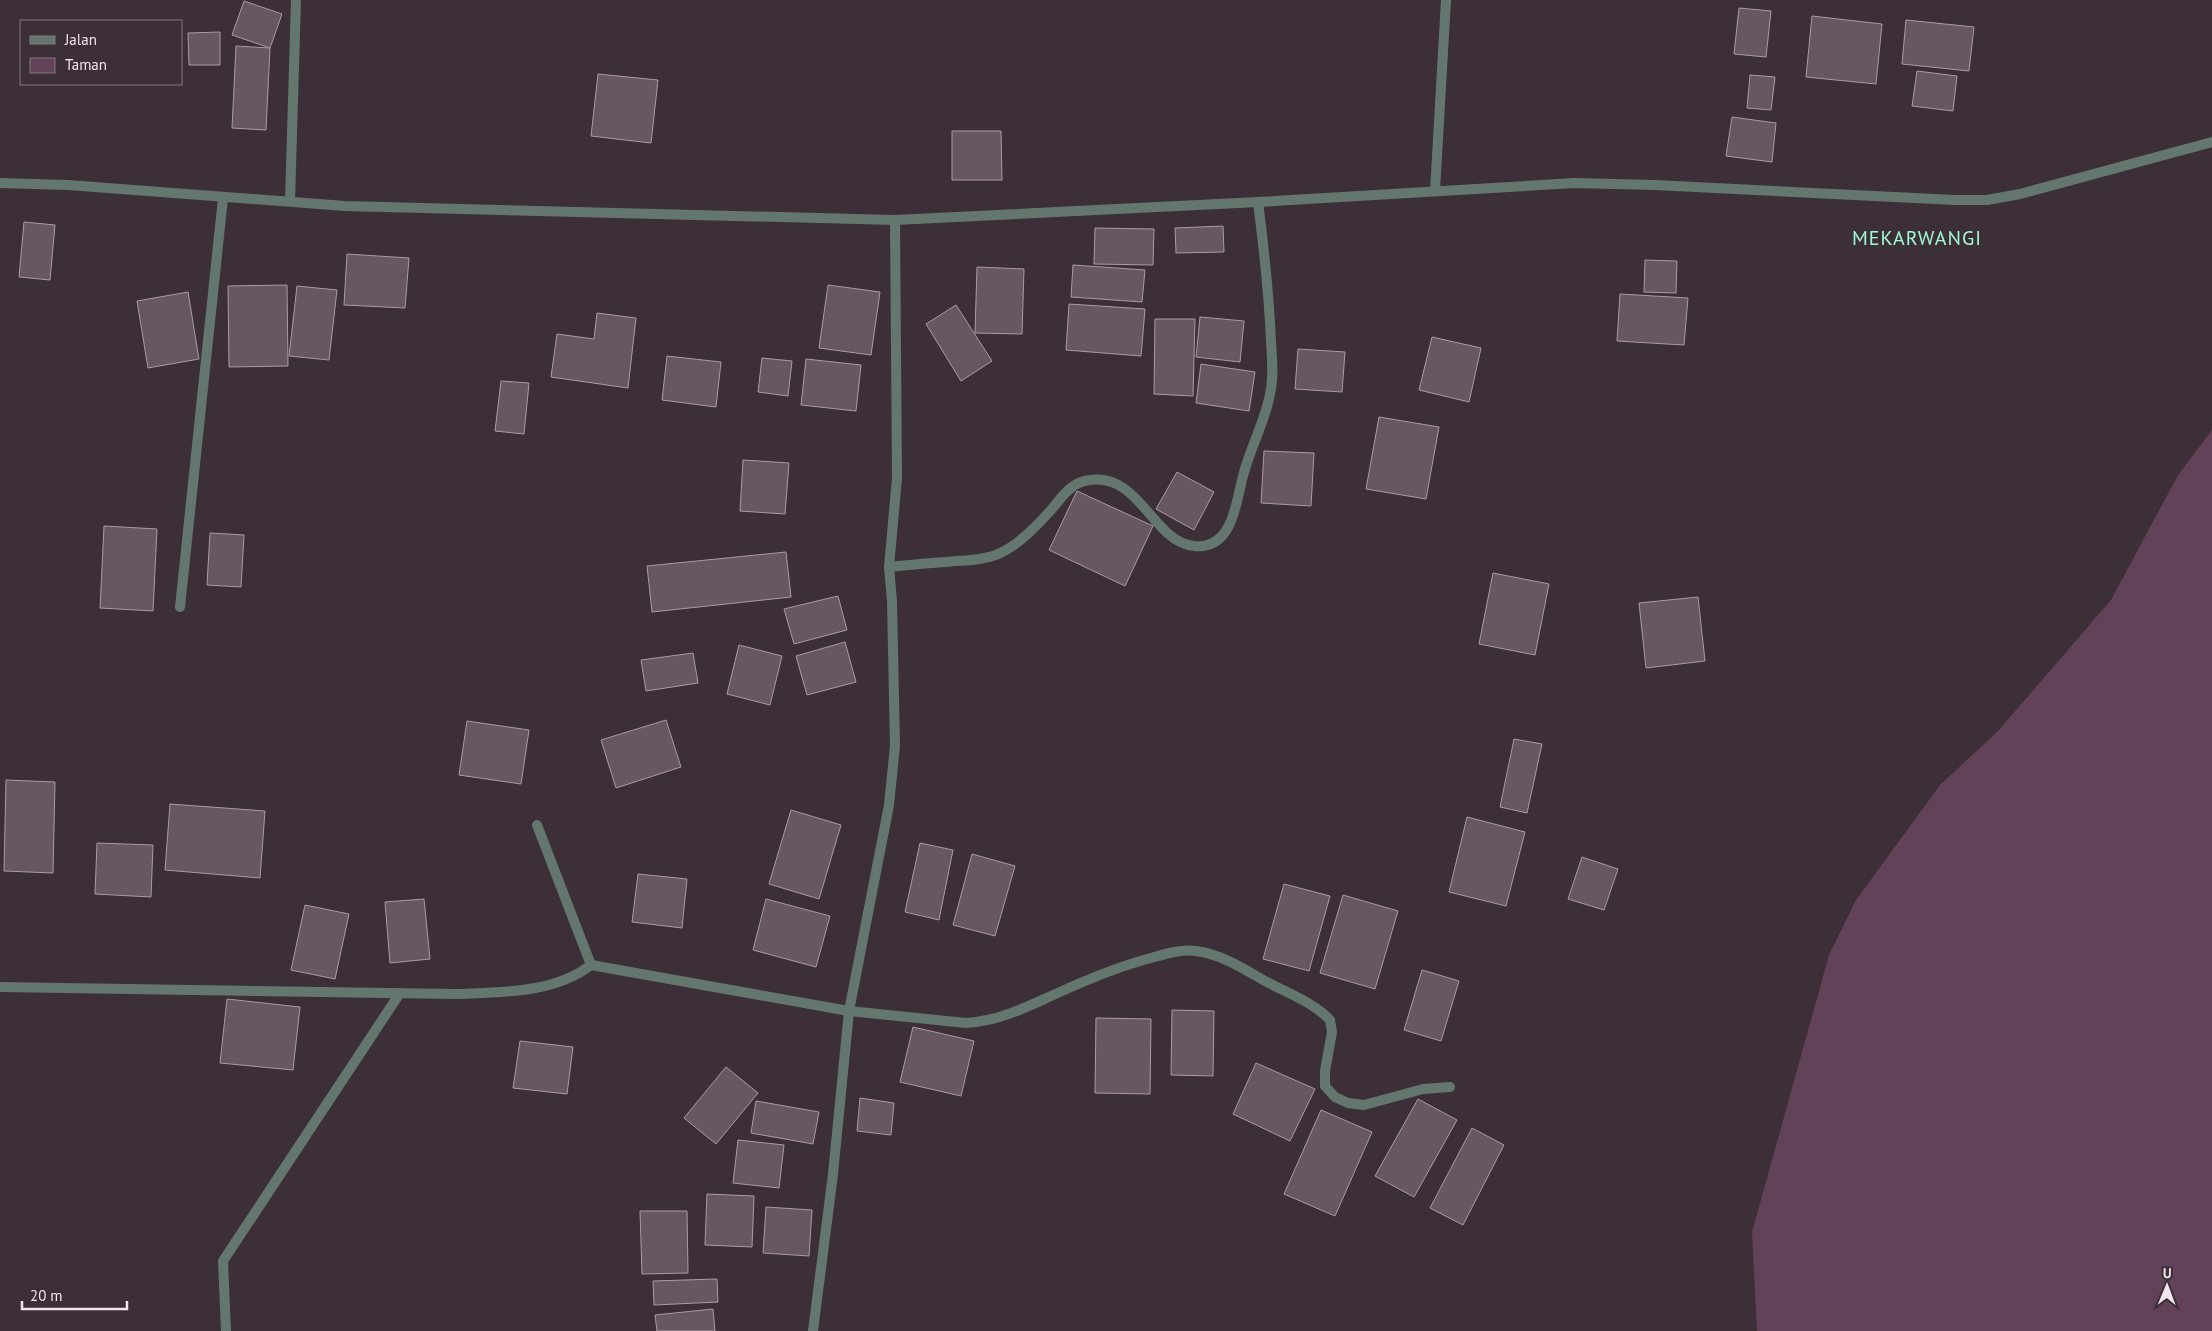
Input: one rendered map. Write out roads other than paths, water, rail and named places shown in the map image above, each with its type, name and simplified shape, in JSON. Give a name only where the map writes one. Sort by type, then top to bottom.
[{"type":"street","points":[[290,201],[296,0]]},
{"type":"street","points":[[1435,191],[1446,0]]},
{"type":"street","points":[[0,183],[68,185],[345,206],[895,220],[1601,184],[1987,200],[2020,194],[2212,142]]},
{"type":"street","points":[[180,607],[223,198]]},
{"type":"street","points":[[889,567],[964,561],[998,554],[1020,540],[1049,513],[1068,488],[1077,483],[1090,480],[1103,480],[1117,484],[1126,490],[1169,533],[1192,546],[1213,542],[1226,531],[1234,518],[1246,465],[1271,392],[1272,353],[1268,280],[1258,202]]},
{"type":"street","points":[[813,1331],[833,1174],[849,1011],[889,805],[895,746],[892,601],[889,567],[897,478],[895,220]]},
{"type":"street","points":[[537,825],[592,965]]},
{"type":"street","points":[[0,987],[455,994],[525,990],[577,976],[592,965],[849,1011],[966,1023],[982,1022],[1018,1012],[1104,972],[1171,952],[1196,951],[1220,957],[1244,968],[1312,1006],[1330,1020],[1332,1032],[1325,1071],[1325,1086],[1335,1097],[1348,1103],[1364,1106],[1423,1089],[1450,1087]]},
{"type":"street","points":[[226,1331],[222,1261],[400,993]]},
{"type":"district","name":"MEKARWANGI","points":[[1917,238]]}]
